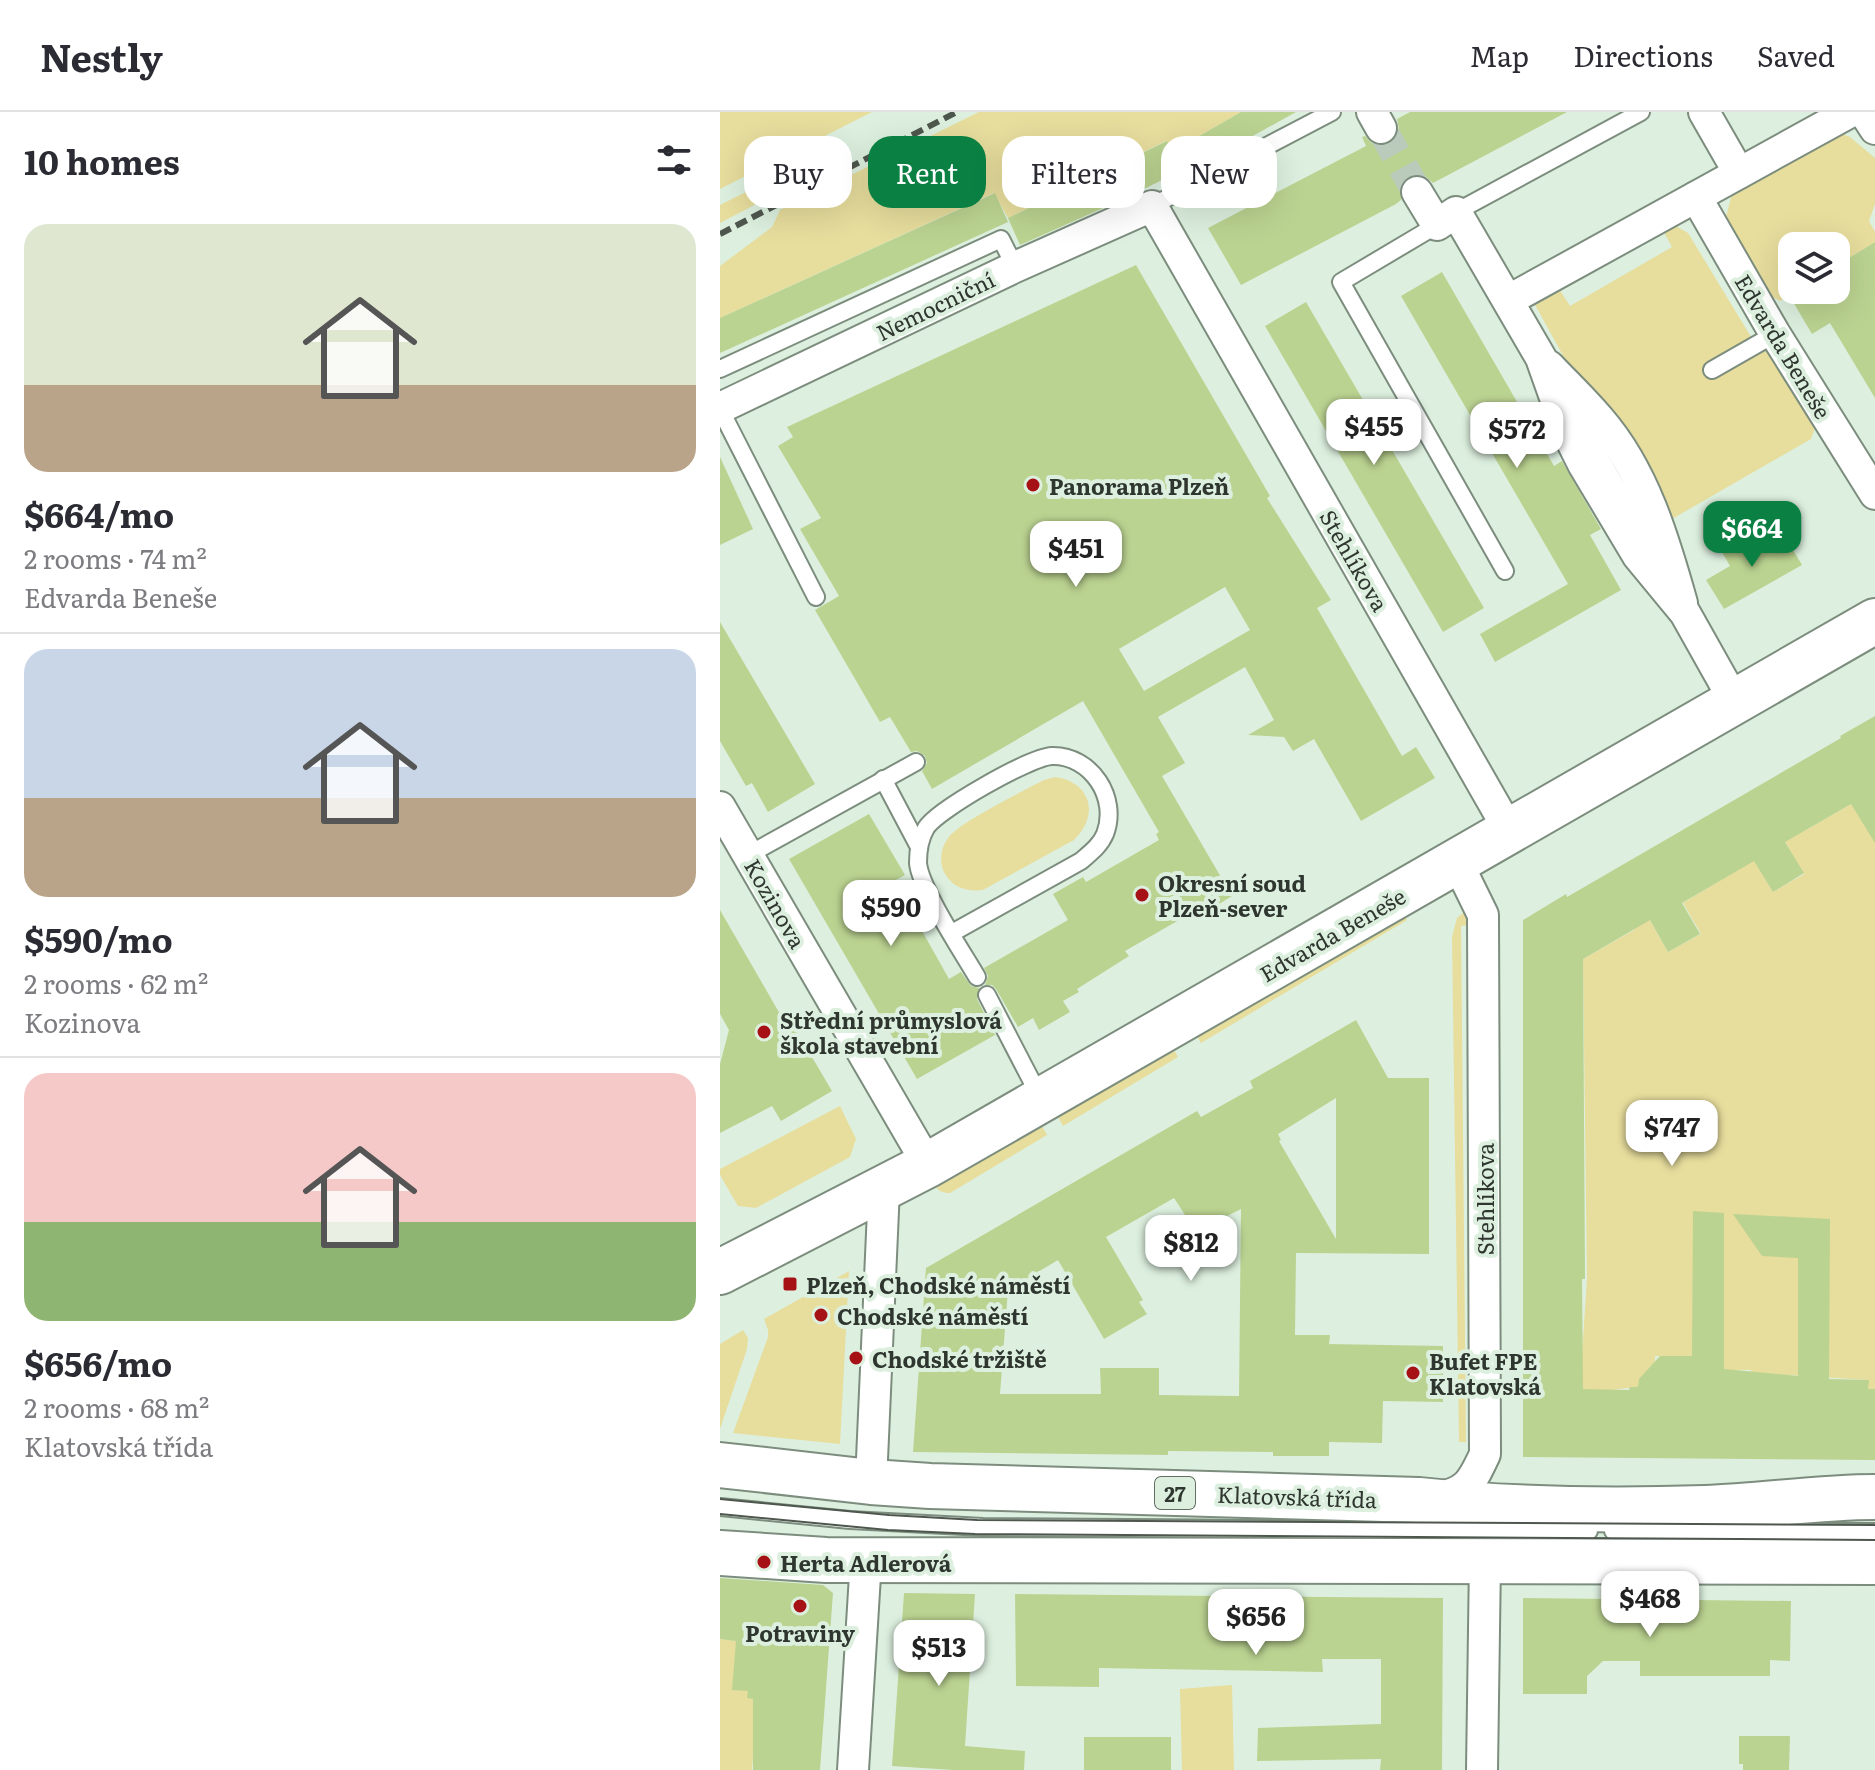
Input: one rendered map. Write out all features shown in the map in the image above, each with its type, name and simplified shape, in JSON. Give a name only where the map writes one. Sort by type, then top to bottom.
[{"type":"main road","name":"Edvarda Beneše","points":[[928,1165],[1875,621]]},
{"type":"main road","points":[[722,1273],[928,1165]]},
{"type":"main road","name":"Klatovská třída","points":[[720,1465],[869,1521],[1485,1532],[1875,1562]]},
{"type":"main road","name":"Klatovská třída","points":[[720,1553],[796,1560],[930,1486],[1419,1500],[1485,1532],[1704,1508],[1875,1497]]},
{"type":"street","points":[[1704,112],[1739,173]]},
{"type":"street","points":[[1509,300],[1850,112]]},
{"type":"street","points":[[1864,112],[1875,129]]},
{"type":"street","points":[[1417,192],[1446,218],[1509,300],[1541,358],[1601,421],[1622,450],[1649,501],[1685,613],[1735,702]]},
{"type":"street","name":"Edvarda Beneše","points":[[1696,197],[1775,334],[1875,494]]},
{"type":"street","name":"Nemocniční","points":[[720,409],[1015,267],[1152,206]]},
{"type":"street","name":"Stehlíkova","points":[[1152,206],[1510,832]]},
{"type":"street","name":"Kozinova","points":[[720,807],[928,1165]]},
{"type":"street","name":"Stehlíkova","points":[[1419,1500],[1456,1494],[1466,1488],[1485,1454],[1483,915],[1457,862]]},
{"type":"street","points":[[853,1770],[869,1521],[884,1188]]},
{"type":"street","points":[[1482,1770],[1485,1532]]},
{"type":"lane","points":[[1152,206],[1332,112]]},
{"type":"lane","points":[[1505,571],[1341,282],[1446,218],[1641,112]]},
{"type":"lane","points":[[720,369],[1001,239],[1015,267]]},
{"type":"lane","points":[[1712,370],[1775,334]]},
{"type":"lane","points":[[720,409],[816,597]]},
{"type":"lane","points":[[952,933],[1081,861],[1095,849],[1109,817],[1101,783],[1088,769],[1071,759],[1053,756],[1033,760],[938,814],[925,829],[919,847],[918,866],[925,884],[952,933],[977,977]]},
{"type":"lane","points":[[748,855],[916,762]]},
{"type":"lane","points":[[883,779],[919,847]]},
{"type":"lane","points":[[987,995],[1041,1100]]},
{"type":"lane","name":"Klatovská třída","points":[[720,1507],[869,1521]]},
{"type":"lane","name":"Klatovská třída","points":[[1485,1532],[1875,1532]]},
{"type":"shaded area","points":[[720,112],[872,112],[825,136],[744,136],[744,177],[720,189]]},
{"type":"shaded area","points":[[979,112],[1241,112],[1199,136],[1161,136],[1161,143],[1145,151],[1145,136],[1002,136],[1002,207],[994,193],[986,197],[986,136],[930,136]]},
{"type":"shaded area","points":[[1840,133],[1850,137],[1875,158],[1875,204],[1869,221],[1875,232],[1875,242],[1850,257],[1850,232],[1778,232],[1778,300],[1760,290],[1727,233],[1726,217],[1732,194]]},
{"type":"shaded area","points":[[868,167],[868,208],[961,208],[720,318],[720,266],[772,227],[784,208],[852,208],[852,175]]},
{"type":"shaded area","points":[[744,193],[744,208],[749,208],[720,223],[720,205]]},
{"type":"shaded area","points":[[1002,208],[1029,208],[1008,218]]},
{"type":"shaded area","points":[[1674,225],[1688,233],[1759,350],[1775,352],[1817,422],[1811,439],[1665,523],[1583,392],[1534,303],[1558,287],[1570,306],[1672,247],[1661,227]]},
{"type":"shaded area","points":[[1055,777],[1077,785],[1088,801],[1087,820],[1074,840],[983,890],[961,888],[948,879],[941,856],[945,842],[954,832],[1008,799]]},
{"type":"shaded area","points":[[1851,804],[1875,833],[1875,1389],[1868,1389],[1868,1380],[1751,1373],[1751,1370],[1737,1370],[1736,1381],[1680,1356],[1655,1356],[1655,1365],[1650,1366],[1649,1380],[1638,1387],[1611,1390],[1579,1401],[1587,1278],[1583,959],[1634,930],[1646,913],[1668,952],[1701,934],[1683,903],[1754,860],[1773,892],[1804,874],[1781,835],[1804,831]]},
{"type":"shaded area","points":[[1399,906],[1407,920],[1201,1043],[1191,1027]]},
{"type":"shaded area","points":[[1467,910],[1472,925],[1461,926],[1466,1442],[1459,1442],[1452,937],[1457,918]]},
{"type":"shaded area","points":[[1168,1040],[1178,1057],[1063,1126],[1053,1107]]},
{"type":"shaded area","points":[[840,1106],[856,1139],[850,1157],[756,1208],[738,1206],[720,1175],[720,1169]]},
{"type":"shaded area","points":[[1037,1117],[1047,1135],[950,1193],[940,1191],[934,1184]]},
{"type":"shaded area","points":[[849,1271],[840,1444],[733,1433],[768,1337],[764,1319]]},
{"type":"shaded area","points":[[743,1330],[748,1338],[747,1349],[720,1429],[720,1344]]},
{"type":"shaded area","points":[[720,1639],[779,1646],[754,1742],[752,1770],[720,1770]]},
{"type":"shaded area","points":[[1232,1685],[1234,1770],[1182,1770],[1180,1689]]},
{"type":"building","points":[[1241,112],[1296,112],[1253,136],[1199,136]]},
{"type":"building","points":[[1410,112],[1567,112],[1433,183],[1425,176],[1408,176],[1401,184],[1401,200],[1396,204],[1241,285],[1208,228],[1247,208],[1277,208],[1277,192],[1366,146],[1362,137],[1382,146],[1390,143],[1397,136],[1397,119]]},
{"type":"building","points":[[1161,144],[1161,180],[1145,188],[1145,152]]},
{"type":"building","points":[[995,193],[1008,222],[720,353],[720,318],[962,208],[986,208],[986,197]]},
{"type":"building","points":[[1029,208],[1103,208],[1020,245],[1008,218]]},
{"type":"building","points":[[1875,242],[1875,398],[1830,323],[1812,334],[1794,304],[1850,304],[1850,257]]},
{"type":"building","points":[[1136,265],[1270,496],[1267,498],[1331,600],[1317,608],[1402,756],[1416,747],[1435,778],[1361,821],[1314,739],[1293,751],[1284,737],[1248,735],[1274,720],[1245,667],[1158,717],[1185,763],[1162,776],[1232,896],[1203,914],[1200,908],[1125,951],[1129,956],[1063,1001],[1070,1012],[1039,1030],[1033,1018],[1018,1027],[996,989],[985,985],[988,976],[984,968],[1068,920],[1053,894],[1083,877],[1086,882],[1159,840],[1156,834],[1159,832],[1083,701],[932,789],[922,771],[927,763],[925,756],[917,751],[911,752],[890,717],[880,722],[815,610],[839,596],[800,529],[821,518],[778,446],[793,437],[787,427]],"holes":[[[1225,587],[1250,630],[1144,691],[1119,649]]]},
{"type":"building","points":[[1442,272],[1554,466],[1562,461],[1601,529],[1590,535],[1621,590],[1495,662],[1480,634],[1568,584],[1401,296]]},
{"type":"building","points":[[1306,302],[1484,608],[1443,632],[1265,326]]},
{"type":"building","points":[[720,457],[753,529],[720,545]]},
{"type":"building","points":[[1752,535],[1760,549],[1784,535],[1802,565],[1724,609],[1706,580],[1730,566],[1722,552]]},
{"type":"building","points":[[720,622],[815,784],[768,812],[752,783],[746,786],[720,741]]},
{"type":"building","points":[[1875,716],[1875,843],[1851,804],[1785,842],[1804,873],[1773,892],[1754,861],[1682,903],[1700,934],[1668,952],[1650,920],[1583,959],[1585,1279],[1582,1279],[1583,1389],[1629,1390],[1630,1387],[1638,1387],[1639,1379],[1660,1356],[1692,1356],[1693,1211],[1724,1213],[1724,1369],[1798,1376],[1798,1258],[1762,1256],[1733,1214],[1830,1219],[1829,1379],[1869,1380],[1868,1389],[1875,1389],[1875,1460],[1523,1457],[1523,920]]},
{"type":"building","points":[[869,814],[905,875],[894,881],[949,979],[961,972],[971,986],[979,988],[977,999],[995,1035],[917,1079],[789,859]]},
{"type":"building","name":"Střední průmyslová škola stavební","points":[[720,910],[784,1021],[789,1018],[832,1091],[781,1121],[772,1106],[720,1133],[720,1064],[729,1030],[720,1014]]},
{"type":"building","points":[[1356,1020],[1388,1078],[1429,1078],[1429,1254],[1296,1253],[1295,1335],[1330,1335],[1329,1344],[1443,1346],[1443,1402],[1383,1401],[1382,1443],[1329,1442],[1329,1456],[1273,1456],[1273,1452],[1168,1451],[1168,1455],[913,1452],[926,1268],[1197,1111],[1201,1117],[1253,1088],[1250,1081]],"holes":[[[1336,1098],[1336,1239],[1279,1141],[1278,1134]],[[1174,1198],[1189,1221],[1201,1229],[1241,1209],[1239,1396],[1159,1395],[1159,1368],[1100,1368],[1101,1394],[1000,1394],[1008,1290],[1058,1260],[1104,1339],[1147,1314],[1139,1302],[1143,1300],[1106,1237]]]},
{"type":"building","points":[[720,1578],[823,1585],[833,1593],[820,1770],[753,1770],[753,1699],[747,1698],[748,1691],[732,1690],[736,1641],[720,1639]]},
{"type":"building","points":[[904,1593],[975,1594],[965,1746],[1025,1751],[1024,1770],[892,1766]]},
{"type":"building","points":[[1015,1594],[1443,1598],[1442,1770],[1380,1770],[1381,1759],[1257,1761],[1258,1728],[1381,1724],[1381,1659],[1322,1659],[1323,1672],[1099,1668],[1099,1687],[1016,1686]]},
{"type":"building","points":[[1523,1598],[1791,1601],[1790,1661],[1770,1660],[1770,1676],[1640,1676],[1640,1661],[1603,1661],[1587,1676],[1587,1694],[1523,1694]]},
{"type":"building","points":[[1739,1736],[1790,1736],[1789,1770],[1743,1770],[1743,1764],[1739,1764]]},
{"type":"building","points":[[1084,1737],[1171,1737],[1171,1770],[1084,1770]]},
{"type":"tunnel","points":[[1381,128],[1417,192]]},
{"type":"tram line","points":[[720,1499],[977,1520],[1875,1525]]},
{"type":"tram line","points":[[720,1514],[888,1530],[975,1534],[1875,1540]]},
{"type":"railway","points":[[720,234],[957,112]]},
{"type":"place","name":"Panorama Plzeň","points":[[1033,485]]},
{"type":"place","name":"Okresní soud Plzeň-sever","points":[[1142,895]]},
{"type":"place","name":"Střední průmyslová škola stavební","points":[[764,1032]]},
{"type":"place","name":"Plzeň, Chodské náměstí","points":[[790,1284]]},
{"type":"place","name":"Chodské náměstí","points":[[821,1315]]},
{"type":"place","name":"Chodské tržiště","points":[[856,1358]]},
{"type":"place","name":"Bufet FPE Klatovská","points":[[1413,1373]]},
{"type":"place","name":"Herta Adlerová","points":[[764,1562]]},
{"type":"place","name":"Potraviny","points":[[800,1606]]}]
